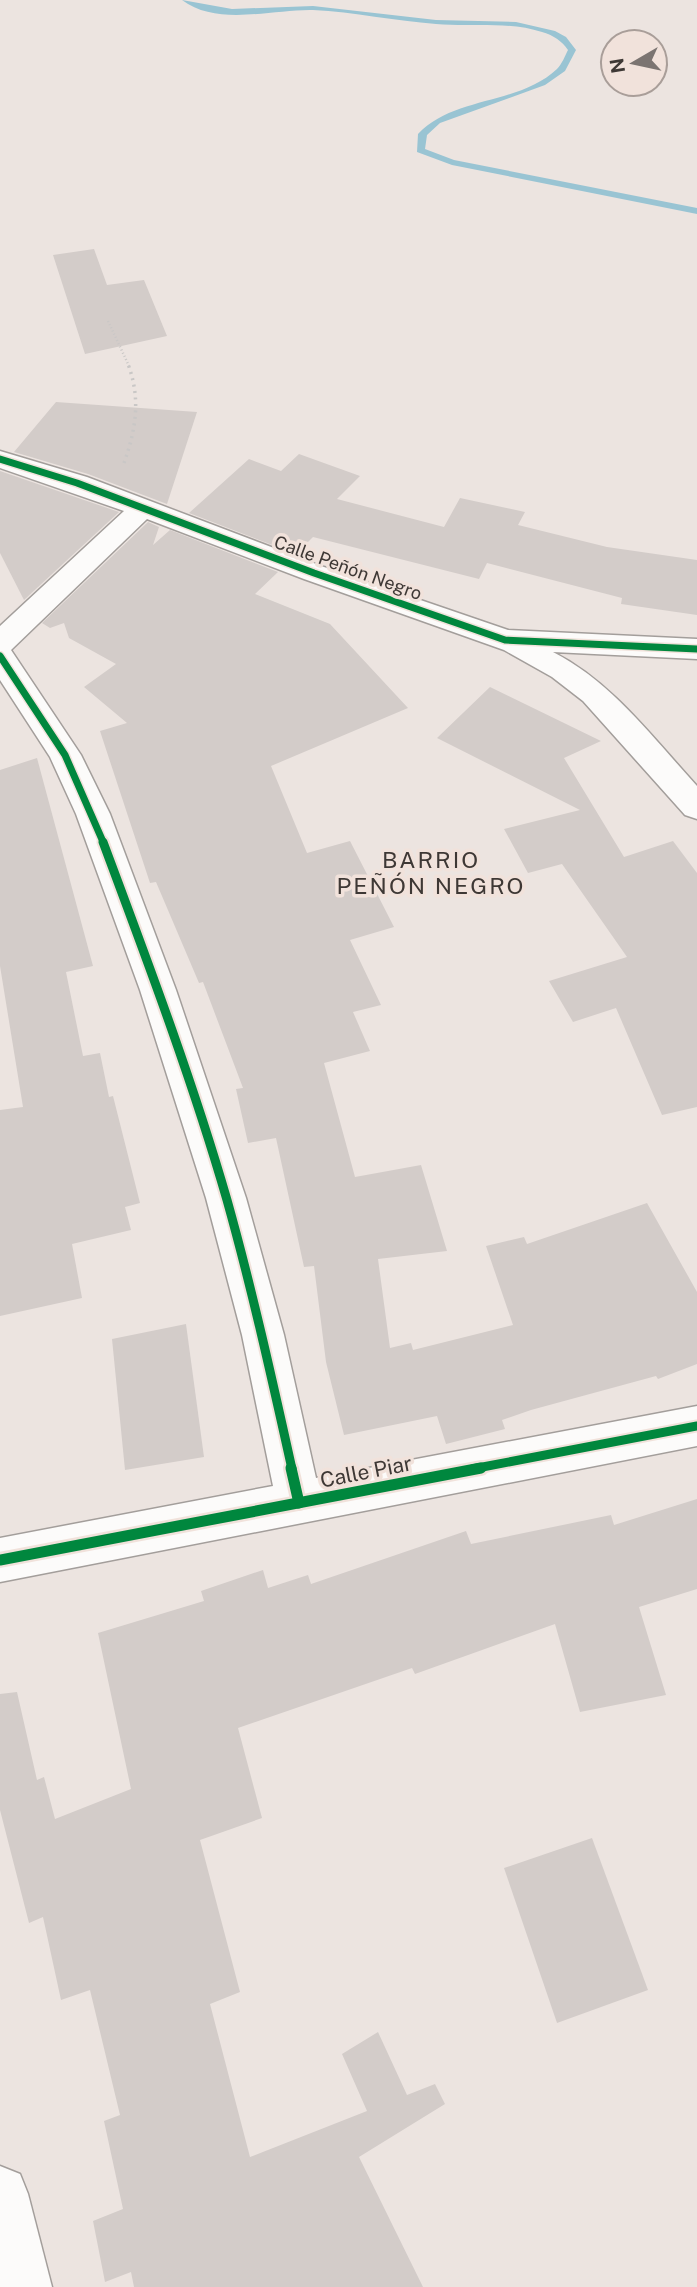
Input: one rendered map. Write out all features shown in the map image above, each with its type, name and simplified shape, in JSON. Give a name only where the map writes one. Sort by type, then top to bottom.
[{"type":"street","name":"Calle Peñón Negro","points":[[0,459],[103,493],[314,573],[505,640],[697,649]]},
{"type":"street","points":[[0,643],[143,508]]},
{"type":"street","points":[[505,640],[563,670],[594,694],[697,807]]},
{"type":"street","points":[[0,656],[65,755],[82,790],[158,990],[226,1198],[263,1335],[299,1503]]},
{"type":"street","name":"Calle Piar","points":[[0,1560],[697,1426]]},
{"type":"street","points":[[0,2194],[23,2287]]},
{"type":"path","points":[[103,493],[123,466],[137,409],[134,375],[107,321]]},
{"type":"building","points":[[94,249],[107,285],[144,280],[167,336],[85,354],[53,255]]},
{"type":"building","points":[[56,402],[197,412],[167,504],[88,474],[14,452]]},
{"type":"building","points":[[299,454],[360,476],[337,499],[444,527],[460,498],[525,512],[518,525],[607,547],[697,560],[697,615],[621,604],[622,598],[487,563],[479,579],[313,537],[296,554],[189,513],[249,459],[281,471]]},
{"type":"building","points":[[0,471],[119,512],[24,600],[0,553]]},
{"type":"building","points":[[148,522],[159,527],[153,545],[170,530],[278,572],[255,594],[330,624],[408,708],[271,766],[307,853],[350,841],[394,927],[350,940],[381,1005],[353,1012],[370,1051],[324,1063],[355,1177],[421,1165],[447,1251],[378,1259],[390,1348],[411,1343],[413,1350],[513,1325],[486,1246],[524,1237],[527,1244],[647,1203],[697,1292],[697,1364],[658,1379],[656,1376],[531,1410],[502,1420],[505,1429],[446,1444],[437,1416],[344,1435],[326,1362],[314,1266],[304,1267],[276,1138],[248,1143],[236,1089],[243,1088],[203,982],[199,983],[156,882],[150,883],[100,731],[127,723],[84,687],[116,664],[69,638],[64,623],[50,628],[42,623]]},
{"type":"building","points":[[490,687],[601,741],[564,758],[624,857],[673,841],[697,873],[697,1107],[662,1115],[616,1008],[573,1022],[549,981],[627,957],[562,864],[528,873],[504,829],[580,810],[437,738]]},
{"type":"building","points":[[37,758],[93,966],[66,972],[83,1056],[100,1053],[109,1097],[113,1096],[140,1203],[125,1207],[131,1230],[72,1244],[82,1298],[0,1316],[0,1110],[23,1107],[0,966],[0,770]]},
{"type":"building","points":[[186,1324],[204,1457],[125,1470],[112,1339]]},
{"type":"building","points":[[697,1499],[697,1589],[639,1607],[666,1695],[580,1712],[555,1624],[415,1674],[412,1668],[238,1728],[262,1818],[200,1840],[240,1992],[210,2004],[250,2157],[367,2111],[342,2054],[378,2032],[407,2095],[435,2084],[445,2104],[359,2157],[423,2287],[134,2287],[131,2272],[105,2282],[93,2221],[123,2209],[104,2121],[120,2115],[90,1990],[61,2000],[43,1917],[29,1923],[0,1810],[0,1694],[17,1692],[37,1780],[44,1777],[55,1819],[131,1789],[98,1633],[204,1601],[201,1591],[263,1570],[268,1588],[308,1575],[311,1584],[466,1531],[471,1544],[611,1515],[614,1525]]},
{"type":"building","points":[[592,1838],[648,1990],[557,2023],[504,1868]]},
{"type":"waterway","points":[[186,0],[200,7],[232,12],[313,8],[436,22],[530,26],[552,32],[563,39],[572,50],[562,69],[542,83],[437,122],[422,134],[420,150],[452,162],[697,211]]},
{"type":"cycle path","points":[[0,459],[77,483],[314,573],[505,640],[697,649]]},
{"type":"cycle path","points":[[0,656],[65,755],[93,814],[158,990],[226,1198],[263,1335],[299,1503]]},
{"type":"cycle path","points":[[0,1560],[697,1426]]},
{"type":"district","name":"BARRIO PEÑÓN NEGRO","points":[[431,873]]}]
